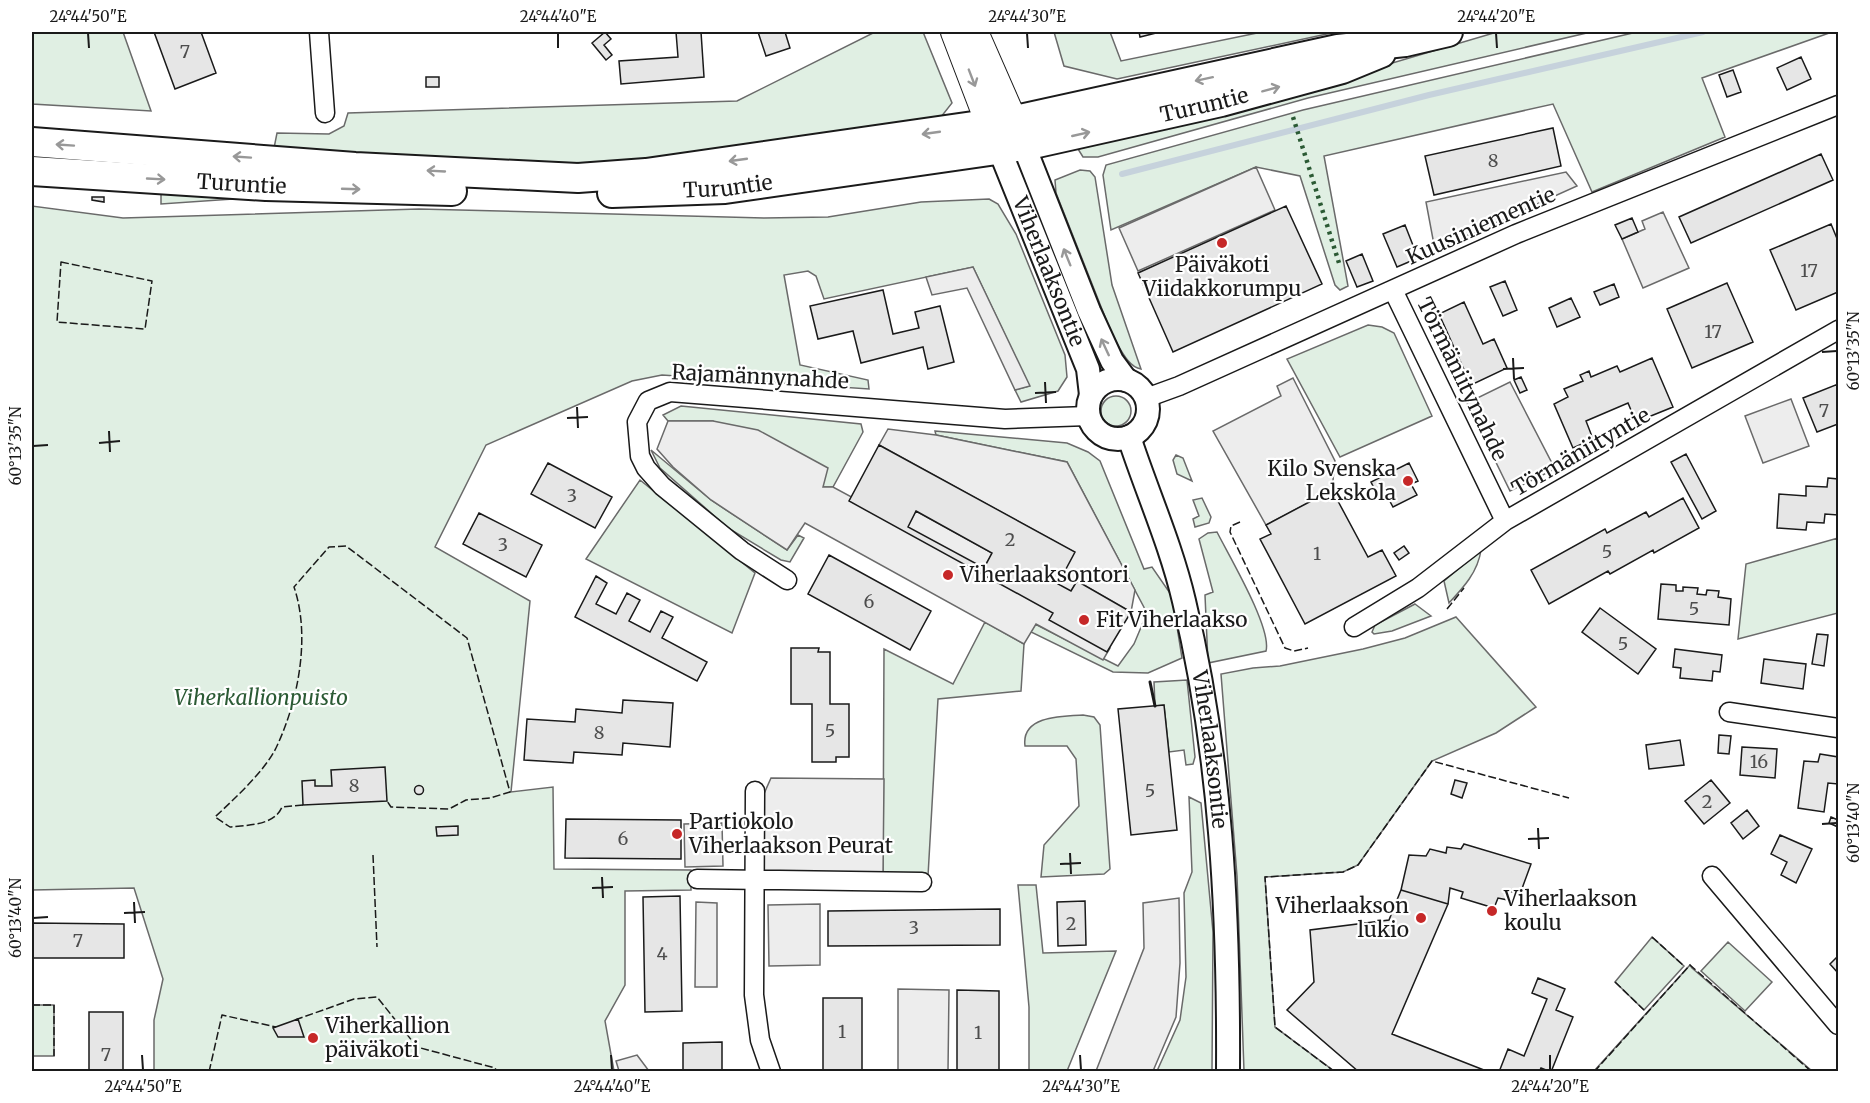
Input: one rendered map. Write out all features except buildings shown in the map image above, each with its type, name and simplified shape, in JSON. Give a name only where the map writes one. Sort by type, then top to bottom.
[{"type":"main road","points":[[954,32],[1007,135]]},
{"type":"main road","points":[[975,32],[995,84],[1007,135]]},
{"type":"main road","name":"Turuntie","points":[[32,171],[355,189],[658,193],[725,189],[1007,135],[1221,102],[1331,72],[1405,42],[1448,32]]},
{"type":"main road","name":"Turuntie","points":[[32,142],[356,167],[578,178],[646,173],[1007,135]]},
{"type":"street","points":[[319,32],[325,113]]},
{"type":"street","name":"Kuusiniementie","points":[[1146,398],[1179,386],[1516,234],[1839,105]]},
{"type":"street","name":"Viherlaaksontie","points":[[1007,135],[1112,361],[1126,380]]},
{"type":"street","name":"Viherlaaksontie","points":[[1007,135],[1088,369],[1089,405]]},
{"type":"street","name":"Törmäniitynahde","points":[[1393,290],[1505,521]]},
{"type":"street","name":"Törmäniityntie","points":[[1354,627],[1418,588],[1505,521],[1839,330]]},
{"type":"street","points":[[1126,380],[1137,386],[1146,398],[1148,409],[1146,421],[1140,430],[1129,438],[1117,440],[1102,435],[1094,428],[1089,405],[1104,382],[1126,380]]},
{"type":"street","name":"Rajamännynahde","points":[[787,580],[742,551],[662,486],[646,468],[640,456],[637,422],[648,400],[670,392],[1005,419],[1089,405]]},
{"type":"street","name":"Viherlaaksontie","points":[[1129,438],[1184,599],[1202,686],[1216,795],[1223,884],[1228,1071]]},
{"type":"street","points":[[1730,712],[1839,728]]},
{"type":"street","points":[[755,790],[754,995],[760,1040],[771,1071]]},
{"type":"street","points":[[1712,876],[1839,1024]]},
{"type":"street","points":[[697,879],[922,882]]},
{"type":"green space","points":[[32,32],[123,32],[151,111],[32,104]]},
{"type":"green space","points":[[875,32],[923,32],[952,103],[937,122],[624,168],[273,153],[277,133],[329,134],[344,126],[348,113],[737,101]]},
{"type":"green space","points":[[1054,32],[1110,32],[1121,61],[1262,32],[1336,32],[1117,79],[1064,66]]},
{"type":"green space","points":[[1497,32],[1591,32],[1308,98],[1098,157],[1083,157],[1078,149],[1254,104]]},
{"type":"green space","points":[[1637,32],[1832,32],[1702,78],[1725,137],[1592,192],[1553,104],[1324,156],[1348,286],[1340,290],[1335,285],[1300,176],[1256,167],[1111,230],[1103,175],[1106,165],[1303,110]]},
{"type":"green space","points":[[1080,170],[1090,171],[1095,177],[1112,285],[1141,369],[1128,361],[1113,337],[1056,193],[1055,180]]},
{"type":"green space","points":[[161,193],[248,198],[161,204]]},
{"type":"green space","name":"Viherkallionpuisto","points":[[989,199],[998,204],[1016,234],[1065,355],[1067,377],[1058,391],[1021,402],[1015,390],[1029,386],[973,267],[824,299],[816,276],[808,271],[784,275],[800,365],[868,380],[869,389],[662,375],[632,381],[486,445],[435,547],[530,601],[511,792],[553,787],[554,869],[691,870],[691,890],[625,891],[625,985],[605,1021],[614,1071],[154,1071],[154,1020],[163,979],[134,888],[32,890],[32,206],[123,218],[419,209],[764,218],[828,217],[921,202]]},
{"type":"green space","points":[[1368,325],[1382,327],[1394,333],[1432,416],[1340,457],[1287,359]]},
{"type":"green space","points":[[1116,396],[1127,400],[1131,411],[1127,422],[1116,426],[1105,422],[1101,411],[1105,400]]},
{"type":"green space","points":[[681,406],[861,424],[863,432],[833,487],[823,487],[713,421],[668,421],[663,415]]},
{"type":"green space","points":[[935,431],[1067,443],[1088,452],[1100,461],[1144,569],[1152,567],[1172,596],[1182,658],[1148,673],[1113,672],[1031,632],[1035,624],[1118,666],[1134,644],[1147,613],[1067,462],[936,435]]},
{"type":"green space","points":[[651,450],[711,500],[787,550],[798,535],[804,538],[790,562],[781,560],[728,528],[660,468]]},
{"type":"green space","points":[[1176,455],[1183,458],[1192,481],[1177,474],[1173,460]]},
{"type":"green space","points":[[640,480],[755,573],[732,633],[586,559]]},
{"type":"green space","points":[[1202,498],[1211,517],[1209,523],[1195,527],[1193,519],[1199,516],[1193,500]]},
{"type":"green space","points":[[1217,532],[1263,626],[1266,651],[1208,663],[1205,595],[1213,592],[1199,539],[1208,533]]},
{"type":"green space","points":[[1838,538],[1838,613],[1738,639],[1746,564]]},
{"type":"green space","points":[[1481,550],[1473,572],[1449,603],[1444,581]]},
{"type":"green space","points":[[1415,604],[1431,616],[1392,631],[1374,634],[1372,632],[1375,625]]},
{"type":"green space","points":[[1456,617],[1536,707],[1496,733],[1432,761],[1358,865],[1343,872],[1265,877],[1275,1027],[1334,1071],[1244,1071],[1237,876],[1221,674],[1280,666],[1363,649],[1405,638]]},
{"type":"green space","points":[[985,622],[1024,644],[1021,691],[938,699],[928,876],[883,876],[884,649],[953,684]]},
{"type":"green space","points":[[1187,680],[1195,757],[1193,764],[1186,765],[1184,750],[1169,752],[1164,705],[1155,706],[1154,682]]},
{"type":"green space","points":[[1083,715],[1094,717],[1100,725],[1110,869],[1104,874],[1041,877],[1044,845],[1079,806],[1076,759],[1067,746],[1025,746],[1025,736],[1036,723],[1044,720]]},
{"type":"green space","points":[[1189,797],[1201,803],[1213,932],[1212,1071],[1157,1071],[1180,1020],[1186,977],[1184,893],[1192,872]]},
{"type":"green space","points":[[1018,885],[1036,885],[1043,953],[1116,951],[1067,1071],[1029,1071],[1029,1007]]},
{"type":"green space","points":[[1652,937],[1684,966],[1644,1010],[1615,982]]},
{"type":"green space","points":[[1728,942],[1772,982],[1745,1011],[1701,971]]},
{"type":"green space","points":[[1690,965],[1692,968],[1812,1071],[1594,1071]]},
{"type":"green space","points":[[32,1005],[54,1005],[54,1056],[32,1056]]},
{"type":"shaded area","points":[[1256,167],[1275,210],[1138,271],[1119,228]]},
{"type":"shaded area","points":[[1566,172],[1577,186],[1435,250],[1426,202]]},
{"type":"shaded area","points":[[1663,212],[1689,268],[1643,288],[1622,239],[1645,229],[1642,221]]},
{"type":"shaded area","points":[[973,267],[1030,386],[1015,390],[967,288],[932,295],[926,277]]},
{"type":"shaded area","points":[[1293,378],[1335,461],[1332,490],[1266,525],[1213,431],[1281,396],[1277,386]]},
{"type":"shaded area","points":[[1510,382],[1555,469],[1510,491],[1467,403]]},
{"type":"shaded area","points":[[1791,399],[1809,446],[1763,463],[1745,416]]},
{"type":"shaded area","points":[[668,421],[713,421],[758,430],[828,468],[823,487],[833,487],[907,527],[916,511],[992,553],[984,568],[1047,603],[1074,552],[879,445],[888,429],[936,435],[1067,462],[1135,590],[1131,612],[1077,581],[1056,617],[1110,648],[1103,660],[1036,624],[1024,644],[805,523],[787,550],[711,500],[673,467],[657,449]]},
{"type":"shaded area","points":[[771,778],[884,779],[883,876],[764,876],[763,796]]},
{"type":"shaded area","points":[[722,823],[723,866],[685,867],[684,824]]},
{"type":"shaded area","points":[[1179,898],[1180,963],[1176,1017],[1153,1071],[1096,1071],[1144,948],[1143,903]]},
{"type":"shaded area","points":[[696,902],[717,903],[717,987],[695,987]]},
{"type":"shaded area","points":[[820,904],[820,965],[769,966],[768,905]]},
{"type":"shaded area","points":[[898,989],[949,990],[948,1071],[898,1071]]},
{"type":"shaded area","points":[[637,1055],[649,1071],[619,1071],[616,1061]]},
{"type":"waterway","points":[[1122,174],[1429,95],[1703,32]]},
{"type":"hedge","points":[[1293,117],[1339,263]]},
{"type":"fence","points":[[61,262],[152,281],[145,329],[57,322],[61,262]]},
{"type":"fence","points":[[1240,522],[1231,526],[1230,532],[1285,648],[1294,651],[1308,648]]},
{"type":"fence","points":[[303,805],[282,807],[273,818],[252,825],[230,827],[215,817],[264,766],[284,730],[296,690],[302,648],[299,606],[294,587],[329,547],[346,546],[467,638],[510,792],[490,798],[466,800],[449,809],[391,807],[387,801]]},
{"type":"fence","points":[[1447,609],[1464,588]]},
{"type":"fence","points":[[1335,1072],[1275,1027],[1265,877],[1343,872],[1358,865],[1432,761],[1569,798]]},
{"type":"fence","points":[[373,855],[377,947]]},
{"type":"fence","points":[[1652,937],[1684,966]]},
{"type":"fence","points":[[1594,1072],[1690,965],[1812,1072]]},
{"type":"fence","points":[[1615,982],[1644,1010]]},
{"type":"fence","points":[[295,1020],[354,999],[377,997],[417,1047],[495,1068],[497,1072]]},
{"type":"fence","points":[[32,1005],[54,1005],[54,1056]]},
{"type":"fence","points":[[209,1072],[222,1015],[276,1027]]},
{"type":"wall","points":[[1150,682],[1155,706]]},
{"type":"place","name":"Päiväkoti Viidakkorumpu","points":[[1222,243]]},
{"type":"place","name":"Kilo Svenska Lekskola","points":[[1408,481]]},
{"type":"place","name":"Viherlaaksontori","points":[[948,575]]},
{"type":"place","name":"Fit Viherlaakso","points":[[1084,620]]},
{"type":"place","name":"Partiokolo Viherlaakson Peurat","points":[[677,834]]},
{"type":"place","name":"Viherlaakson koulu","points":[[1492,911]]},
{"type":"place","name":"Viherlaakson lukio","points":[[1421,918]]},
{"type":"place","name":"Viherkallion päiväkoti","points":[[313,1038]]}]
